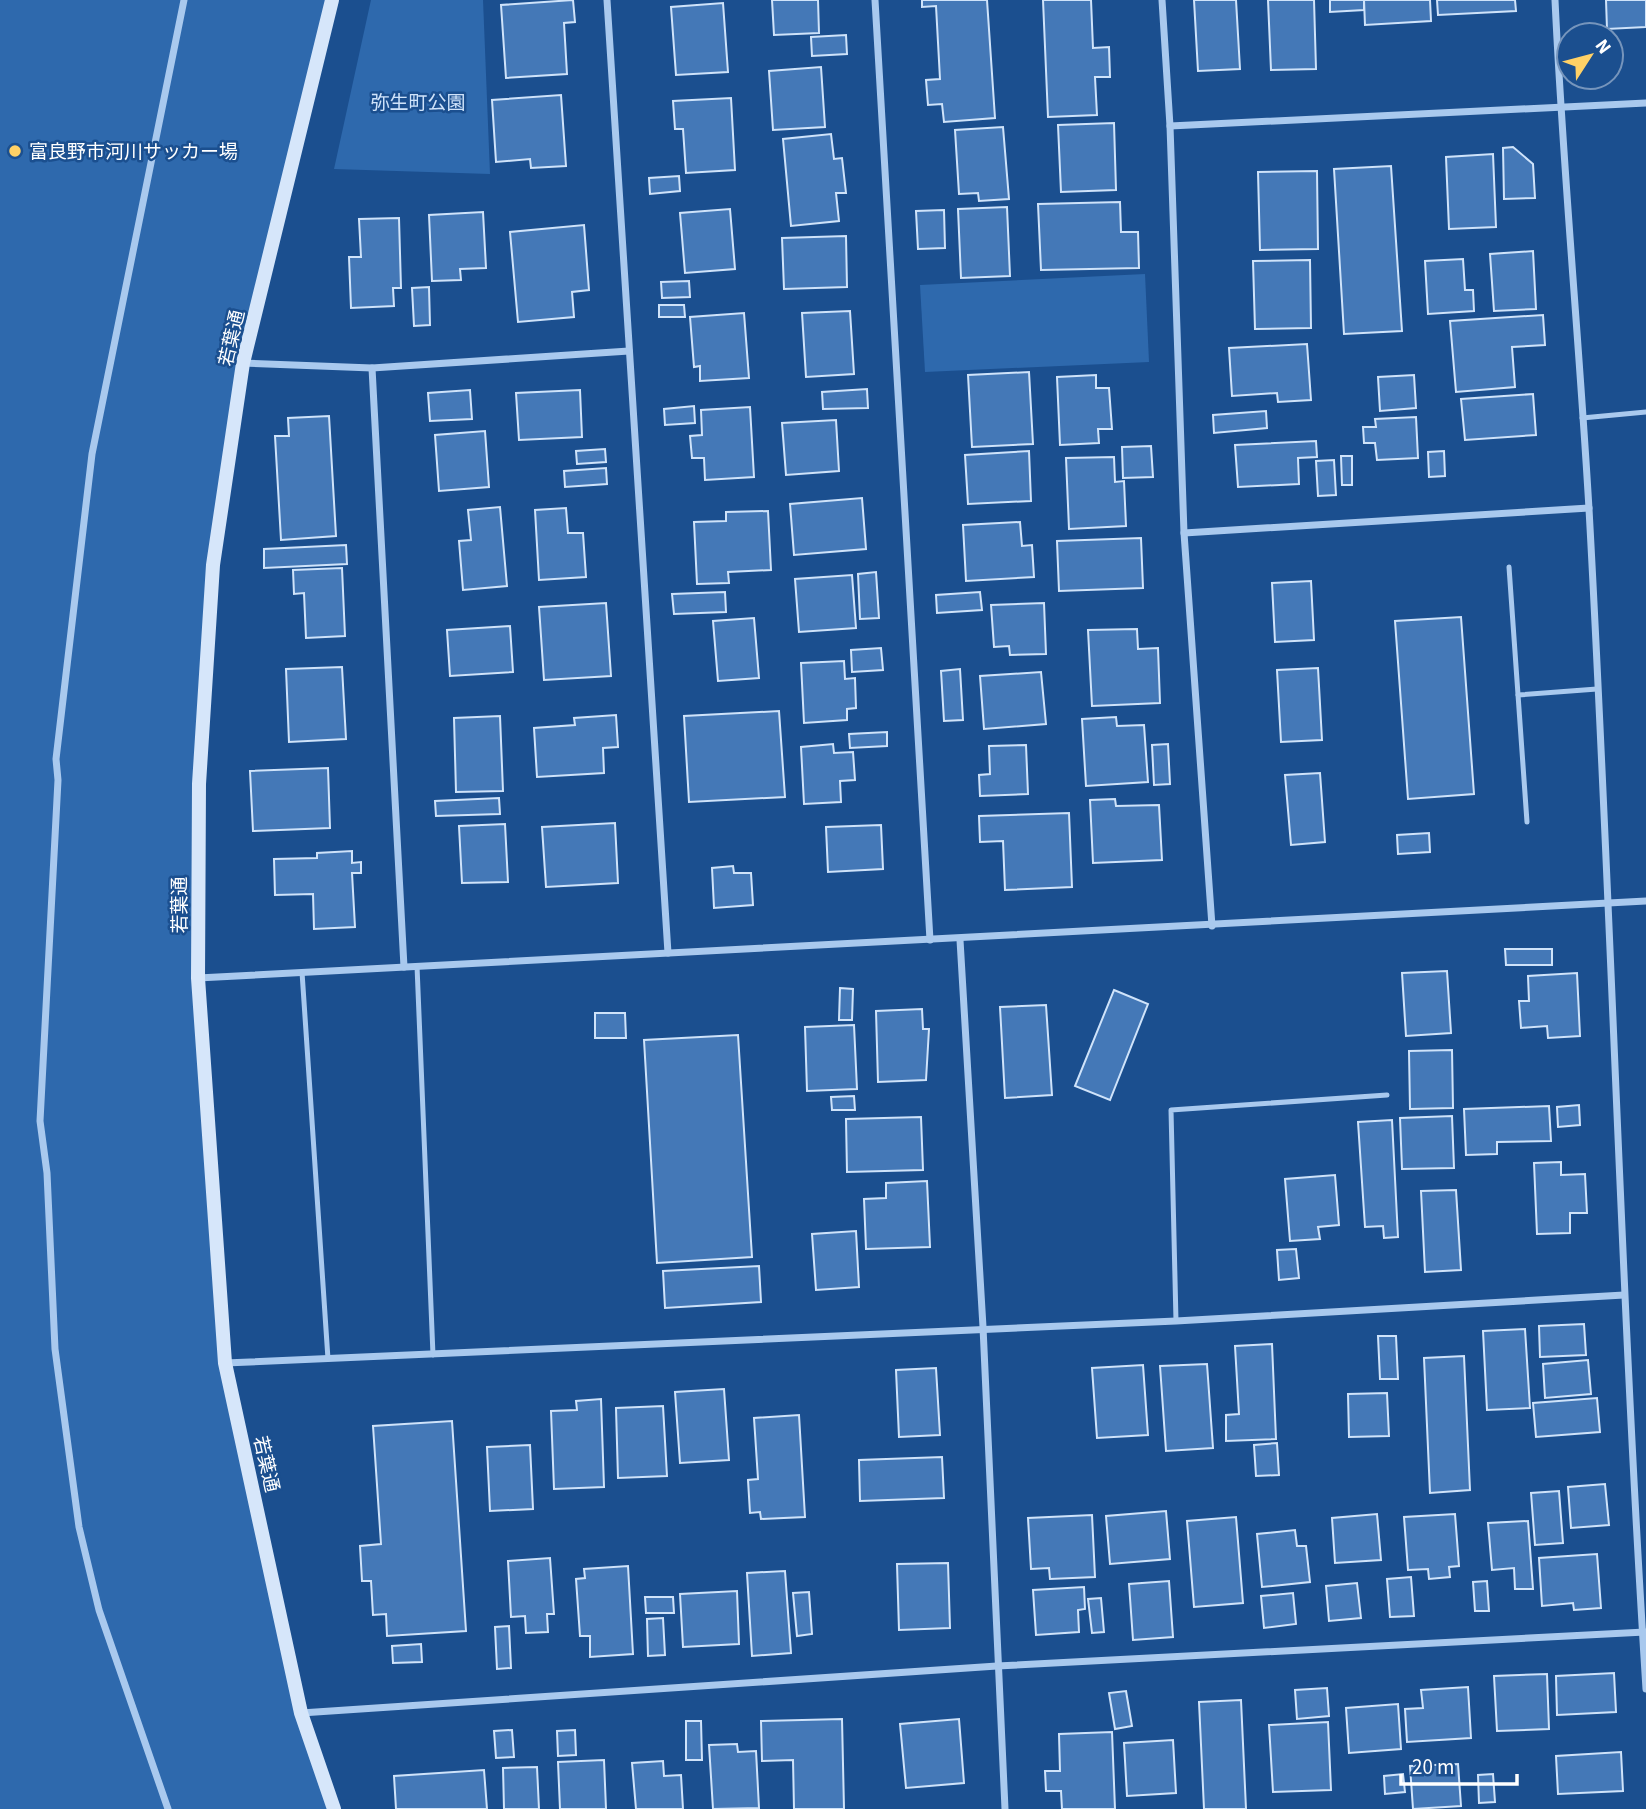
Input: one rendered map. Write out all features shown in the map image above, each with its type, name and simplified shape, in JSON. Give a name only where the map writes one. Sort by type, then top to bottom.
[{"type":"street","points":[[168,1809],[99,1610],[79,1527],[55,1349],[47,1173],[40,1121],[58,780],[56,759],[92,454],[184,0]]},
{"type":"street","name":"若葉通","points":[[332,0],[243,363],[213,565],[199,784],[198,978],[225,1363],[301,1713],[334,1809]]},
{"type":"street","points":[[607,0],[668,953]]},
{"type":"street","points":[[875,0],[929,940]]},
{"type":"street","points":[[1162,0],[1170,126],[1184,533],[1212,926]]},
{"type":"street","points":[[1555,0],[1560,108],[1589,508],[1624,1295],[1646,1689]]},
{"type":"street","points":[[1170,126],[1646,103]]},
{"type":"street","points":[[243,363],[372,368],[629,351]]},
{"type":"street","points":[[372,368],[404,967]]},
{"type":"street","points":[[1184,533],[1589,508]]},
{"type":"street","points":[[198,978],[960,940],[1646,901]]},
{"type":"street","points":[[960,940],[983,1328],[1005,1809]]},
{"type":"street","points":[[225,1363],[1176,1321],[1624,1295]]},
{"type":"street","points":[[301,1713],[997,1666],[1644,1632]]},
{"type":"lane","points":[[1582,418],[1646,412]]},
{"type":"lane","points":[[1509,567],[1527,822]]},
{"type":"lane","points":[[1518,695],[1597,689]]},
{"type":"lane","points":[[417,966],[433,1355]]},
{"type":"lane","points":[[302,972],[328,1359]]},
{"type":"lane","points":[[1176,1321],[1171,1110],[1387,1095]]},
{"type":"green space","points":[[0,0],[332,0],[243,363],[213,565],[198,978],[225,1363],[280,1620],[334,1809],[0,1809]]},
{"type":"green space","name":"弥生町公園","points":[[371,0],[483,0],[490,174],[334,169]]},
{"type":"green space","points":[[1145,274],[1149,362],[925,372],[920,285]]},
{"type":"building","points":[[573,0],[575,22],[564,23],[567,74],[506,78],[501,5]]},
{"type":"building","points":[[772,0],[818,0],[819,33],[774,35]]},
{"type":"building","points":[[922,0],[987,0],[995,118],[944,122],[942,104],[928,105],[926,80],[940,79],[936,6],[922,7]]},
{"type":"building","points":[[1043,0],[1091,0],[1093,48],[1109,47],[1110,77],[1095,77],[1097,115],[1048,117]]},
{"type":"building","points":[[1194,0],[1236,0],[1240,69],[1198,71]]},
{"type":"building","points":[[1268,0],[1314,0],[1316,69],[1271,70]]},
{"type":"building","points":[[1330,0],[1364,0],[1364,10],[1330,12]]},
{"type":"building","points":[[1364,0],[1430,0],[1431,21],[1365,25]]},
{"type":"building","points":[[1437,0],[1515,0],[1516,11],[1438,15]]},
{"type":"building","points":[[1606,0],[1646,0],[1646,27],[1625,28],[1625,21],[1607,21]]},
{"type":"building","points":[[723,3],[728,72],[676,75],[671,7]]},
{"type":"building","points":[[846,35],[847,54],[812,56],[811,37]]},
{"type":"building","points":[[821,67],[825,127],[773,130],[769,71]]},
{"type":"building","points":[[561,95],[566,166],[531,168],[530,159],[496,162],[492,100]]},
{"type":"building","points":[[731,98],[735,170],[686,173],[683,129],[675,129],[673,101]]},
{"type":"building","points":[[1114,123],[1116,190],[1061,192],[1058,125]]},
{"type":"building","points":[[1003,127],[1009,199],[979,201],[978,193],[959,194],[955,130]]},
{"type":"building","points":[[831,134],[834,159],[842,158],[846,193],[836,193],[839,221],[791,226],[783,139]]},
{"type":"building","points":[[1513,147],[1533,164],[1535,198],[1504,199],[1503,148]]},
{"type":"building","points":[[1493,154],[1496,227],[1449,229],[1446,157]]},
{"type":"building","points":[[1391,166],[1402,331],[1344,334],[1334,169]]},
{"type":"building","points":[[1317,171],[1318,249],[1260,250],[1258,172]]},
{"type":"building","points":[[679,176],[680,191],[650,194],[649,178]]},
{"type":"building","points":[[1120,202],[1121,232],[1138,232],[1139,268],[1041,270],[1038,204]]},
{"type":"building","points":[[1007,207],[1010,276],[961,278],[958,209]]},
{"type":"building","points":[[730,209],[735,269],[685,273],[680,213]]},
{"type":"building","points":[[944,210],[945,248],[918,249],[916,211]]},
{"type":"building","points":[[483,212],[486,268],[460,269],[461,280],[432,281],[429,215]]},
{"type":"building","points":[[399,218],[401,288],[393,288],[394,306],[351,308],[349,257],[361,257],[359,219]]},
{"type":"building","points":[[584,225],[589,290],[572,292],[574,317],[518,322],[510,232]]},
{"type":"building","points":[[846,236],[847,287],[784,289],[782,238]]},
{"type":"building","points":[[1533,251],[1536,309],[1494,311],[1490,254]]},
{"type":"building","points":[[1463,259],[1465,290],[1473,290],[1474,311],[1428,314],[1425,261]]},
{"type":"building","points":[[1310,260],[1311,328],[1255,329],[1253,261]]},
{"type":"building","points":[[689,281],[690,297],[662,298],[661,282]]},
{"type":"building","points":[[429,287],[430,325],[414,326],[412,288]]},
{"type":"building","points":[[659,305],[684,305],[685,317],[659,317]]},
{"type":"building","points":[[850,311],[854,374],[806,377],[802,313]]},
{"type":"building","points":[[744,313],[749,378],[700,381],[700,366],[694,367],[690,317]]},
{"type":"building","points":[[1543,315],[1545,345],[1512,347],[1515,387],[1456,392],[1450,321]]},
{"type":"building","points":[[1307,344],[1311,400],[1278,402],[1277,393],[1232,396],[1229,348]]},
{"type":"building","points":[[1029,372],[1033,444],[972,447],[968,375]]},
{"type":"building","points":[[1096,375],[1096,388],[1109,388],[1112,429],[1098,429],[1099,443],[1060,445],[1057,377]]},
{"type":"building","points":[[1414,375],[1416,408],[1380,411],[1378,377]]},
{"type":"building","points":[[867,389],[868,408],[823,409],[822,392]]},
{"type":"building","points":[[470,390],[472,419],[430,421],[428,393]]},
{"type":"building","points":[[580,390],[582,437],[519,440],[516,393]]},
{"type":"building","points":[[1533,394],[1536,435],[1465,440],[1461,399]]},
{"type":"building","points":[[694,406],[695,423],[665,425],[664,409]]},
{"type":"building","points":[[750,407],[754,477],[705,480],[704,458],[692,458],[690,436],[702,435],[701,410]]},
{"type":"building","points":[[1266,411],[1267,428],[1214,433],[1213,415]]},
{"type":"building","points":[[329,416],[336,536],[281,540],[275,436],[289,436],[288,418]]},
{"type":"building","points":[[1416,417],[1418,458],[1377,460],[1375,443],[1364,443],[1363,427],[1376,427],[1375,419]]},
{"type":"building","points":[[836,420],[839,471],[786,475],[782,423]]},
{"type":"building","points":[[485,431],[489,487],[439,491],[435,435]]},
{"type":"building","points":[[1316,441],[1317,457],[1298,458],[1299,484],[1238,487],[1235,445]]},
{"type":"building","points":[[1151,446],[1153,477],[1123,478],[1122,447]]},
{"type":"building","points":[[605,449],[606,462],[577,464],[576,451]]},
{"type":"building","points":[[1029,451],[1031,501],[968,504],[965,455]]},
{"type":"building","points":[[1444,451],[1445,476],[1429,477],[1428,452]]},
{"type":"building","points":[[1341,456],[1352,456],[1352,485],[1342,485]]},
{"type":"building","points":[[1114,457],[1115,482],[1124,481],[1126,526],[1069,529],[1066,458]]},
{"type":"building","points":[[1334,460],[1336,495],[1318,496],[1316,461]]},
{"type":"building","points":[[606,468],[607,484],[565,487],[564,471]]},
{"type":"building","points":[[862,498],[866,549],[794,555],[790,504]]},
{"type":"building","points":[[500,507],[507,586],[463,590],[459,541],[471,540],[468,510]]},
{"type":"building","points":[[566,508],[568,533],[583,533],[586,577],[539,580],[535,510]]},
{"type":"building","points":[[768,511],[771,570],[728,572],[729,583],[697,584],[694,522],[726,521],[726,512]]},
{"type":"building","points":[[1020,522],[1022,546],[1032,545],[1034,577],[966,581],[963,525]]},
{"type":"building","points":[[1141,538],[1143,588],[1059,591],[1057,541]]},
{"type":"building","points":[[346,545],[347,564],[264,568],[264,549]]},
{"type":"building","points":[[342,568],[345,636],[306,638],[304,593],[294,594],[293,570]]},
{"type":"building","points":[[876,572],[879,618],[860,619],[858,574]]},
{"type":"building","points":[[852,575],[856,628],[799,632],[795,579]]},
{"type":"building","points":[[1311,581],[1314,640],[1275,642],[1272,583]]},
{"type":"building","points":[[725,592],[726,612],[674,614],[672,594]]},
{"type":"building","points":[[980,592],[982,610],[937,613],[936,595]]},
{"type":"building","points":[[606,603],[611,676],[544,680],[539,607]]},
{"type":"building","points":[[1044,603],[1046,654],[1010,655],[1009,646],[994,647],[991,605]]},
{"type":"building","points":[[1461,617],[1474,794],[1408,799],[1395,621]]},
{"type":"building","points":[[754,618],[759,678],[718,681],[713,621]]},
{"type":"building","points":[[510,626],[513,672],[450,676],[447,630]]},
{"type":"building","points":[[1137,629],[1138,649],[1158,648],[1160,703],[1092,706],[1088,630]]},
{"type":"building","points":[[881,648],[883,670],[852,672],[851,650]]},
{"type":"building","points":[[844,661],[845,679],[855,678],[856,708],[847,709],[847,720],[804,723],[801,663]]},
{"type":"building","points":[[342,667],[346,739],[289,742],[286,669]]},
{"type":"building","points":[[1318,668],[1322,740],[1281,742],[1277,670]]},
{"type":"building","points":[[960,669],[963,720],[944,721],[941,671]]},
{"type":"building","points":[[1041,672],[1046,724],[984,729],[980,676]]},
{"type":"building","points":[[779,711],[785,797],[689,802],[684,716]]},
{"type":"building","points":[[616,715],[618,747],[603,748],[604,773],[537,777],[534,728],[575,725],[574,718]]},
{"type":"building","points":[[500,716],[503,791],[456,792],[454,718]]},
{"type":"building","points":[[1116,717],[1117,726],[1144,725],[1148,782],[1086,786],[1082,719]]},
{"type":"building","points":[[887,732],[887,746],[850,748],[849,734]]},
{"type":"building","points":[[833,744],[834,753],[853,752],[855,780],[840,781],[841,802],[804,804],[801,747]]},
{"type":"building","points":[[1168,744],[1170,784],[1154,785],[1152,745]]},
{"type":"building","points":[[1026,745],[1028,794],[980,796],[979,775],[990,774],[989,746]]},
{"type":"building","points":[[328,768],[330,828],[253,831],[250,771]]},
{"type":"building","points":[[1320,773],[1325,842],[1291,845],[1285,775]]},
{"type":"building","points":[[499,798],[500,814],[436,816],[435,801]]},
{"type":"building","points":[[1115,799],[1116,806],[1159,805],[1162,860],[1093,863],[1090,800]]},
{"type":"building","points":[[1069,813],[1072,887],[1005,890],[1003,841],[980,842],[979,816]]},
{"type":"building","points":[[615,823],[618,883],[546,887],[542,827]]},
{"type":"building","points":[[505,824],[508,882],[462,883],[459,826]]},
{"type":"building","points":[[881,825],[883,869],[828,872],[826,827]]},
{"type":"building","points":[[1429,833],[1430,852],[1398,854],[1397,835]]},
{"type":"building","points":[[352,851],[352,863],[361,862],[361,873],[352,873],[355,927],[314,929],[313,894],[275,895],[274,859],[317,858],[317,853]]},
{"type":"building","points":[[733,866],[734,873],[751,873],[753,905],[714,908],[712,868]]},
{"type":"building","points":[[1505,949],[1552,949],[1552,965],[1506,965]]},
{"type":"building","points":[[1447,971],[1451,1033],[1406,1036],[1402,973]]},
{"type":"building","points":[[1577,973],[1580,1036],[1548,1038],[1547,1026],[1521,1028],[1519,1001],[1529,1001],[1528,976]]},
{"type":"building","points":[[840,988],[853,989],[852,1020],[839,1020]]},
{"type":"building","points":[[1114,990],[1148,1004],[1110,1100],[1075,1086]]},
{"type":"building","points":[[1046,1005],[1052,1095],[1005,1098],[1000,1007]]},
{"type":"building","points":[[922,1009],[923,1029],[929,1029],[926,1080],[878,1082],[876,1011]]},
{"type":"building","points":[[595,1013],[625,1013],[626,1038],[595,1038]]},
{"type":"building","points":[[854,1025],[857,1089],[807,1091],[805,1027]]},
{"type":"building","points":[[738,1035],[752,1257],[657,1263],[644,1040]]},
{"type":"building","points":[[1452,1050],[1453,1108],[1410,1109],[1409,1051]]},
{"type":"building","points":[[854,1096],[855,1110],[832,1110],[831,1097]]},
{"type":"building","points":[[1579,1105],[1580,1125],[1558,1127],[1557,1107]]},
{"type":"building","points":[[1549,1106],[1551,1141],[1497,1142],[1497,1154],[1466,1155],[1464,1109]]},
{"type":"building","points":[[1452,1116],[1454,1168],[1402,1169],[1400,1118]]},
{"type":"building","points":[[921,1117],[923,1170],[847,1172],[846,1119]]},
{"type":"building","points":[[1392,1120],[1398,1237],[1384,1238],[1383,1226],[1365,1227],[1358,1122]]},
{"type":"building","points":[[1561,1162],[1561,1175],[1585,1174],[1587,1213],[1570,1213],[1570,1233],[1537,1234],[1534,1163]]},
{"type":"building","points":[[1335,1175],[1339,1225],[1318,1227],[1320,1239],[1290,1241],[1285,1179]]},
{"type":"building","points":[[927,1181],[930,1247],[866,1249],[864,1199],[886,1198],[886,1183]]},
{"type":"building","points":[[1456,1190],[1461,1270],[1425,1272],[1421,1191]]},
{"type":"building","points":[[856,1231],[859,1287],[816,1290],[812,1234]]},
{"type":"building","points":[[1296,1249],[1299,1278],[1279,1280],[1277,1250]]},
{"type":"building","points":[[759,1266],[761,1302],[665,1308],[663,1271]]},
{"type":"building","points":[[1584,1324],[1586,1355],[1540,1357],[1539,1326]]},
{"type":"building","points":[[1525,1329],[1530,1408],[1487,1410],[1483,1331]]},
{"type":"building","points":[[1378,1336],[1396,1336],[1398,1379],[1380,1379]]},
{"type":"building","points":[[1272,1344],[1276,1439],[1226,1441],[1226,1415],[1239,1414],[1235,1346]]},
{"type":"building","points":[[1464,1356],[1470,1490],[1430,1493],[1424,1358]]},
{"type":"building","points":[[1588,1360],[1591,1394],[1545,1398],[1543,1364]]},
{"type":"building","points":[[1207,1364],[1213,1448],[1166,1451],[1160,1366]]},
{"type":"building","points":[[1143,1365],[1148,1435],[1097,1438],[1092,1368]]},
{"type":"building","points":[[936,1368],[940,1435],[899,1437],[896,1370]]},
{"type":"building","points":[[724,1389],[729,1460],[680,1463],[675,1392]]},
{"type":"building","points":[[1387,1393],[1389,1436],[1349,1437],[1348,1394]]},
{"type":"building","points":[[1597,1398],[1600,1432],[1536,1437],[1533,1403]]},
{"type":"building","points":[[601,1399],[604,1487],[554,1489],[551,1411],[577,1410],[576,1401]]},
{"type":"building","points":[[663,1406],[667,1476],[618,1478],[616,1408]]},
{"type":"building","points":[[799,1415],[805,1517],[761,1519],[760,1512],[750,1513],[748,1480],[758,1479],[754,1418]]},
{"type":"building","points":[[452,1421],[466,1631],[387,1636],[386,1614],[373,1615],[371,1581],[362,1581],[360,1546],[381,1544],[373,1426]]},
{"type":"building","points":[[1277,1443],[1279,1475],[1256,1476],[1254,1445]]},
{"type":"building","points":[[530,1445],[533,1509],[490,1511],[487,1447]]},
{"type":"building","points":[[942,1457],[944,1498],[860,1501],[859,1460]]},
{"type":"building","points":[[1605,1484],[1609,1525],[1571,1528],[1568,1487]]},
{"type":"building","points":[[1559,1491],[1563,1543],[1535,1545],[1531,1493]]},
{"type":"building","points":[[1166,1511],[1170,1559],[1110,1564],[1106,1516]]},
{"type":"building","points":[[1377,1514],[1381,1560],[1335,1563],[1332,1518]]},
{"type":"building","points":[[1455,1514],[1459,1566],[1449,1567],[1450,1577],[1429,1579],[1428,1569],[1408,1570],[1404,1517]]},
{"type":"building","points":[[1092,1515],[1095,1577],[1050,1579],[1049,1568],[1031,1569],[1028,1518]]},
{"type":"building","points":[[1236,1517],[1243,1603],[1194,1607],[1187,1521]]},
{"type":"building","points":[[1528,1521],[1533,1589],[1515,1589],[1514,1568],[1492,1570],[1488,1523]]},
{"type":"building","points":[[1295,1530],[1297,1546],[1306,1546],[1310,1582],[1262,1587],[1257,1534]]},
{"type":"building","points":[[1597,1554],[1601,1608],[1574,1610],[1573,1603],[1542,1606],[1539,1558]]},
{"type":"building","points":[[550,1558],[554,1614],[547,1614],[548,1632],[526,1633],[525,1616],[511,1617],[508,1561]]},
{"type":"building","points":[[948,1563],[950,1628],[899,1630],[897,1564]]},
{"type":"building","points":[[628,1566],[633,1654],[590,1657],[590,1636],[580,1636],[576,1579],[585,1578],[584,1569]]},
{"type":"building","points":[[785,1571],[791,1653],[752,1656],[747,1573]]},
{"type":"building","points":[[1411,1577],[1414,1616],[1390,1617],[1387,1579]]},
{"type":"building","points":[[1169,1581],[1173,1637],[1133,1640],[1129,1584]]},
{"type":"building","points":[[1487,1581],[1489,1611],[1475,1611],[1473,1582]]},
{"type":"building","points":[[1357,1583],[1361,1618],[1329,1621],[1326,1586]]},
{"type":"building","points":[[1084,1587],[1085,1609],[1078,1610],[1079,1632],[1036,1635],[1033,1590]]},
{"type":"building","points":[[737,1591],[739,1644],[683,1647],[680,1594]]},
{"type":"building","points":[[809,1592],[812,1634],[797,1636],[793,1593]]},
{"type":"building","points":[[1293,1593],[1296,1624],[1264,1628],[1261,1596]]},
{"type":"building","points":[[645,1597],[673,1597],[674,1613],[646,1613]]},
{"type":"building","points":[[1101,1598],[1104,1632],[1092,1633],[1088,1599]]},
{"type":"building","points":[[663,1618],[665,1655],[648,1656],[647,1619]]},
{"type":"building","points":[[509,1626],[511,1668],[497,1669],[495,1627]]},
{"type":"building","points":[[421,1644],[422,1662],[393,1663],[392,1646]]},
{"type":"building","points":[[1614,1673],[1616,1712],[1557,1715],[1556,1676]]},
{"type":"building","points":[[1547,1674],[1549,1729],[1497,1731],[1494,1676]]},
{"type":"building","points":[[1468,1687],[1471,1738],[1407,1742],[1405,1709],[1423,1708],[1421,1690]]},
{"type":"building","points":[[1327,1688],[1329,1716],[1297,1719],[1295,1690]]},
{"type":"building","points":[[1126,1691],[1132,1726],[1115,1729],[1109,1693]]},
{"type":"building","points":[[1241,1700],[1246,1809],[1204,1809],[1199,1702]]},
{"type":"building","points":[[1398,1704],[1401,1749],[1349,1753],[1346,1708]]},
{"type":"building","points":[[842,1719],[844,1809],[794,1809],[793,1760],[762,1761],[761,1721]]},
{"type":"building","points":[[959,1719],[964,1783],[906,1788],[900,1724]]},
{"type":"building","points":[[686,1721],[701,1721],[702,1760],[686,1760]]},
{"type":"building","points":[[1328,1722],[1331,1790],[1273,1792],[1269,1725]]},
{"type":"building","points":[[512,1730],[514,1757],[496,1758],[494,1731]]},
{"type":"building","points":[[575,1730],[576,1755],[558,1756],[557,1731]]},
{"type":"building","points":[[1112,1732],[1115,1809],[1062,1809],[1061,1791],[1046,1791],[1045,1771],[1060,1771],[1059,1734]]},
{"type":"building","points":[[1173,1740],[1176,1793],[1127,1796],[1124,1743]]},
{"type":"building","points":[[737,1744],[738,1752],[756,1751],[759,1808],[713,1809],[709,1745]]},
{"type":"building","points":[[1621,1752],[1623,1791],[1558,1794],[1556,1756]]},
{"type":"building","points":[[604,1760],[606,1809],[560,1809],[558,1762]]},
{"type":"building","points":[[663,1761],[664,1776],[681,1775],[683,1809],[636,1809],[632,1763]]},
{"type":"building","points":[[1458,1764],[1461,1806],[1413,1809],[1410,1766]]},
{"type":"building","points":[[537,1767],[539,1809],[504,1809],[503,1768]]},
{"type":"building","points":[[484,1770],[487,1809],[396,1809],[394,1776]]},
{"type":"building","points":[[1403,1774],[1405,1792],[1385,1794],[1384,1776]]},
{"type":"building","points":[[1493,1774],[1495,1802],[1479,1803],[1478,1775]]},
{"type":"place","name":"富良野市河川サッカー場","points":[[15,151]]}]
